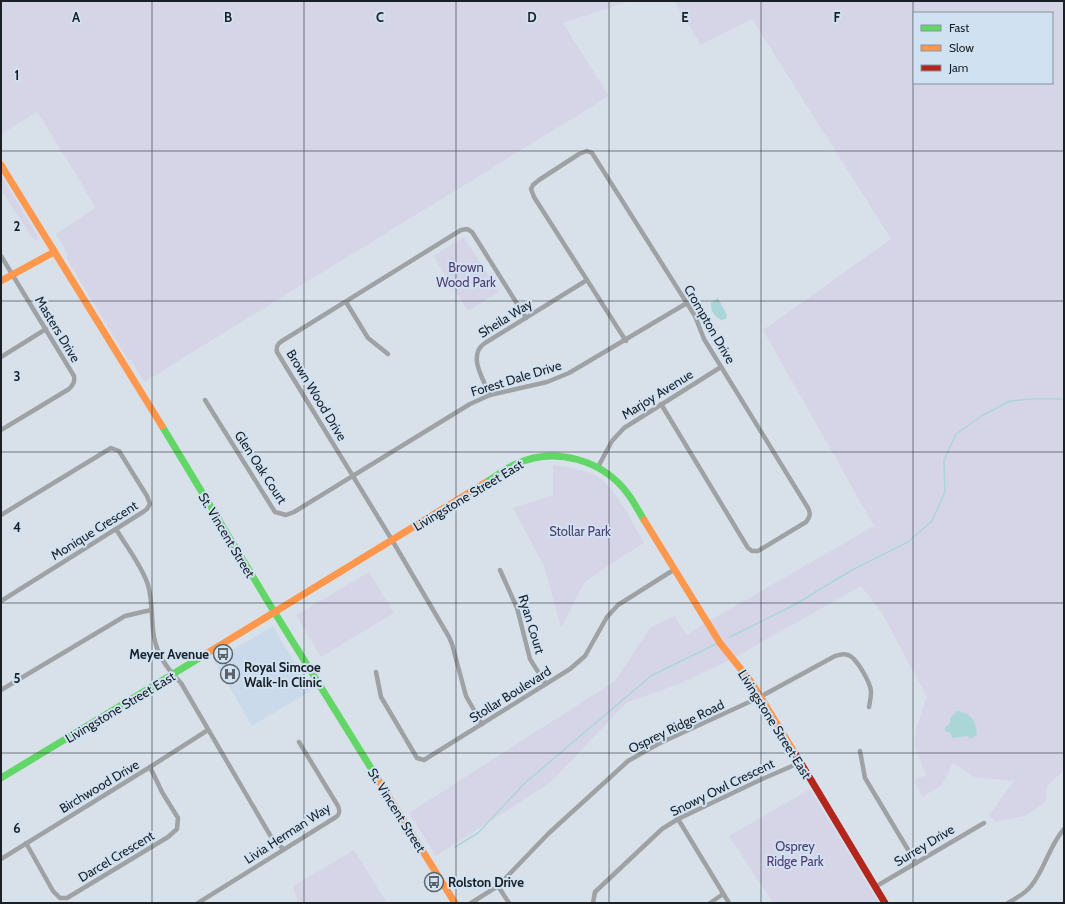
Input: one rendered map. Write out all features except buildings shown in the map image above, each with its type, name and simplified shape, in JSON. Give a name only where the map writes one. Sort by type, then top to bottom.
[{"type":"street","name":"Crompton Drive","points":[[626,341],[534,197],[531,189],[538,180],[579,154],[587,151],[592,153],[695,316],[704,339],[810,512],[810,517],[806,522],[758,551],[752,551],[748,548],[661,404]]},
{"type":"street","name":"St. Vincent Street","points":[[1,165],[147,401],[275,613],[455,903]]},
{"type":"street","name":"Brown Wood Drive","points":[[482,724],[466,696],[449,637],[353,475],[277,352],[277,348],[278,344],[282,341],[461,230],[466,229],[472,232],[526,318]]},
{"type":"street","points":[[1,281],[54,252]]},
{"type":"street","name":"Masters Drive","points":[[1,256],[74,376],[74,383],[69,389],[1,430]]},
{"type":"street","name":"Sheila Way","points":[[490,396],[476,359],[478,348],[587,280]]},
{"type":"street","points":[[346,302],[368,338],[388,354]]},
{"type":"street","name":"Forest Dale Drive","points":[[353,475],[458,410],[490,396],[547,382],[560,377],[626,341],[687,303]]},
{"type":"street","points":[[1,357],[46,329]]},
{"type":"street","name":"Marjoy Avenue","points":[[598,467],[617,434],[629,424],[721,367]]},
{"type":"street","name":"Glen Oak Court","points":[[205,400],[275,512],[286,515],[294,512],[353,475]]},
{"type":"street","name":"Monique Crescent","points":[[1,515],[110,448],[115,449],[122,454],[147,496],[150,504],[143,512],[1,601]]},
{"type":"street","name":"Livingstone Street East","points":[[1,778],[275,613],[516,464],[525,460],[541,457],[559,456],[576,458],[598,467],[614,478],[628,494],[720,643],[747,677],[760,697],[886,903]]},
{"type":"street","points":[[116,529],[146,580],[150,594],[156,645],[173,675],[181,684],[270,835],[283,850]]},
{"type":"street","name":"Stollar Boulevard","points":[[376,672],[381,697],[417,758],[420,760],[428,758],[570,669],[585,656],[607,618],[618,605],[675,569]]},
{"type":"street","name":"Ryan Court","points":[[500,570],[516,608],[530,658],[534,667],[546,684]]},
{"type":"street","points":[[1,690],[119,619],[132,613],[151,610]]},
{"type":"street","name":"Osprey Ridge Road","points":[[471,903],[498,886],[549,833],[628,761],[651,748],[760,697],[835,656],[846,654],[854,659],[867,680],[871,692],[869,707]]},
{"type":"street","name":"Birchwood Drive","points":[[1,859],[208,730]]},
{"type":"street","name":"Livia Herman Way","points":[[198,903],[336,817],[340,811],[299,742]]},
{"type":"street","points":[[860,752],[865,778],[916,863]]},
{"type":"street","name":"Snowy Owl Crescent","points":[[593,903],[595,892],[662,829],[678,819],[799,763]]},
{"type":"street","name":"Darcel Crescent","points":[[26,843],[53,891],[60,898],[67,898],[128,862],[168,837],[177,829],[178,818],[162,792],[150,767]]},
{"type":"street","points":[[678,819],[729,903]]},
{"type":"street","name":"Surrey Drive","points":[[875,887],[984,822]]},
{"type":"street","points":[[1008,903],[1030,887],[1041,872],[1055,840],[1064,829]]},
{"type":"street","points":[[498,886],[509,903]]},
{"type":"street","points":[[710,903],[723,894]]},
{"type":"shaded area","points":[[718,298],[727,315],[726,319],[721,320],[712,311],[711,303]]},
{"type":"shaded area","points":[[273,626],[311,691],[252,726],[214,661]]},
{"type":"shaded area","points":[[957,711],[962,712],[972,718],[976,725],[977,735],[970,739],[967,736],[953,738],[949,732],[945,731],[945,728],[950,723],[950,718]]},
{"type":"green space","points":[[1,1],[630,1],[563,23],[609,96],[144,382],[131,360],[128,360],[67,259],[67,252],[56,234],[95,208],[77,176],[37,112],[1,134]]},
{"type":"green space","points":[[674,1],[1064,1],[1064,770],[1047,786],[1046,802],[1025,816],[995,822],[989,815],[1014,781],[974,777],[953,763],[942,785],[922,797],[914,780],[926,775],[915,748],[916,728],[927,697],[882,613],[861,586],[732,659],[681,683],[626,703],[551,782],[436,856],[409,813],[615,681],[650,628],[674,616],[687,635],[874,526],[763,330],[891,239],[752,19],[701,45]]},
{"type":"green space","points":[[1,175],[39,238],[38,241],[34,240],[5,196],[1,193]]},
{"type":"green space","name":"Brown Wood Park","points":[[464,237],[499,292],[468,311],[433,256]]},
{"type":"green space","name":"Stollar Park","points":[[553,465],[586,471],[603,481],[611,489],[623,506],[644,543],[584,583],[561,628],[544,566],[513,508],[553,495]]},
{"type":"green space","points":[[369,572],[394,613],[321,657],[296,615]]},
{"type":"green space","name":"Osprey Ridge Park","points":[[810,789],[879,903],[773,903],[729,836]]},
{"type":"green space","points":[[354,850],[387,903],[298,903],[293,886]]},
{"type":"waterway","points":[[730,637],[794,605],[852,570],[908,542],[932,521],[945,492],[944,460],[956,434],[983,415],[1010,401],[1030,399],[1064,399]]},
{"type":"waterway","points":[[455,847],[478,833],[526,782],[651,676],[718,643]]},
{"type":"traffic: fast","points":[[162,426],[270,605],[379,781]]},
{"type":"traffic: fast","points":[[485,483],[512,466],[531,459],[546,456],[577,460],[592,465],[605,472],[618,482],[628,494],[644,520]]},
{"type":"traffic: fast","points":[[1,778],[201,657]]},
{"type":"traffic: slow","points":[[1,165],[162,426]]},
{"type":"traffic: slow","points":[[1,281],[54,252]]},
{"type":"traffic: slow","points":[[201,657],[485,483]]},
{"type":"traffic: slow","points":[[644,520],[720,643],[752,683],[796,755]]},
{"type":"traffic: slow","points":[[379,781],[455,903]]},
{"type":"traffic: jam","points":[[796,755],[885,903]]},
{"type":"place","name":"Meyer Avenue","points":[[223,654]]},
{"type":"place","name":"Royal Simcoe Walk-In Clinic","points":[[230,674]]},
{"type":"place","name":"Rolston Drive","points":[[434,882]]}]
